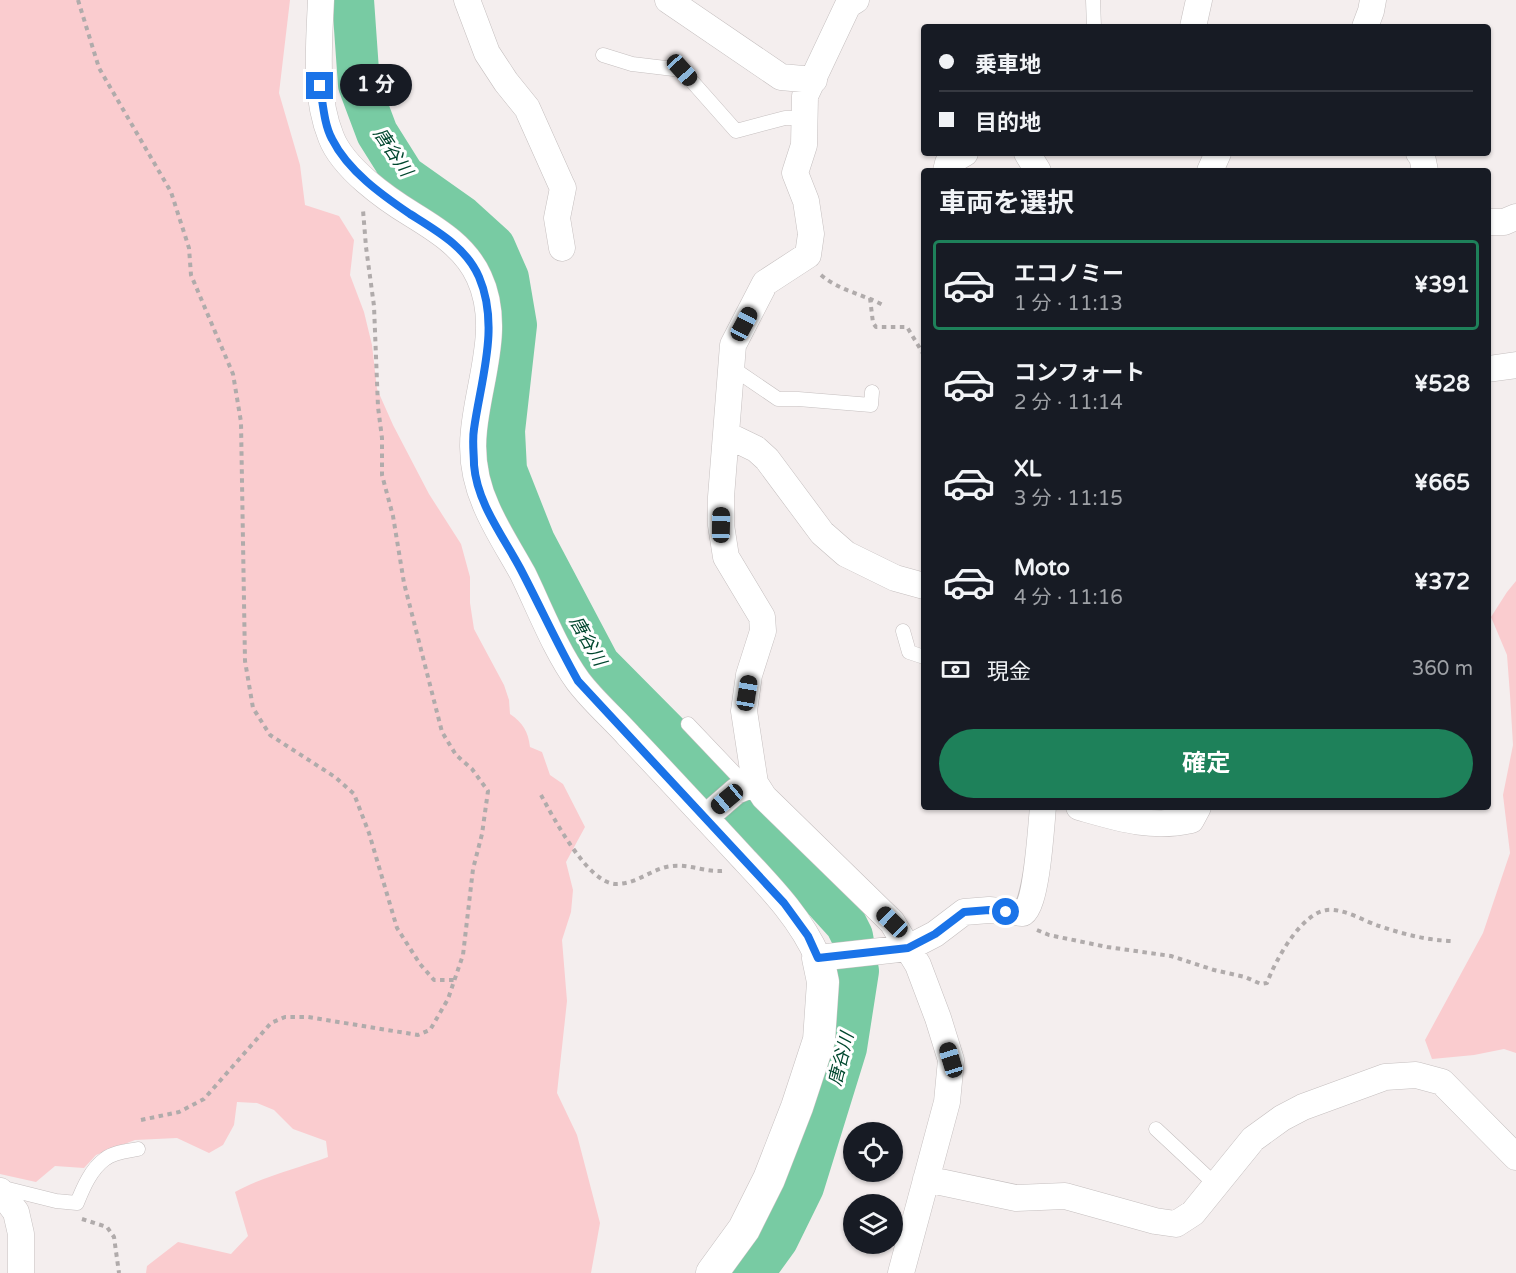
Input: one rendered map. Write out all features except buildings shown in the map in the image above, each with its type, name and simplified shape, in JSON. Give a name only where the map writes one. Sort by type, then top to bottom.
[{"type":"street","points":[[321,0],[320,86],[331,138],[346,161],[375,188],[445,236],[461,250],[479,276],[486,299],[490,336],[474,432],[474,468],[478,487],[556,643],[578,681],[732,797],[764,796],[892,922],[918,965],[951,1060],[947,1102],[901,1273]]},
{"type":"street","points":[[467,0],[488,53],[506,82],[527,108],[561,184],[557,218],[562,248]]},
{"type":"street","points":[[668,0],[781,77],[813,80]]},
{"type":"street","points":[[827,958],[797,919],[749,864],[732,797],[749,675],[763,631],[762,616],[726,557],[721,525],[721,497],[733,345],[765,283],[808,255],[812,234],[806,201],[795,173],[804,145],[806,96],[848,5],[856,0]]},
{"type":"street","points":[[1194,24],[1199,0]]},
{"type":"street","points":[[1366,24],[1373,0]]},
{"type":"street","points":[[947,168],[948,163],[960,156]]},
{"type":"street","points":[[1491,222],[1504,222],[1516,217]]},
{"type":"street","points":[[1491,368],[1516,364]]},
{"type":"street","points":[[727,435],[756,449],[767,459],[822,533],[846,554],[895,578],[921,585]]},
{"type":"street","points":[[827,958],[908,948],[935,934],[964,912],[989,910],[1023,913],[1027,911],[1033,896],[1043,810]]},
{"type":"street","points":[[1090,810],[1121,819],[1170,825],[1191,820],[1196,810]]},
{"type":"street","points":[[712,1273],[744,1229],[769,1179],[797,1107],[819,1040],[827,958]]},
{"type":"street","points":[[926,1179],[1016,1198],[1065,1196],[1155,1221],[1176,1224],[1193,1213],[1253,1139],[1282,1118],[1303,1107],[1384,1077],[1416,1075],[1442,1082],[1516,1157]]},
{"type":"street","points":[[4,1189],[37,1223]]},
{"type":"street","points":[[4,1189],[16,1212],[21,1234],[21,1273]]},
{"type":"lane","points":[[1093,0],[1094,24]]},
{"type":"lane","points":[[603,55],[632,64],[682,70],[736,131],[785,118],[805,118]]},
{"type":"lane","points":[[731,367],[778,399],[871,405],[872,392]]},
{"type":"lane","points":[[903,631],[909,652],[921,656]]},
{"type":"lane","points":[[688,724],[732,797]]},
{"type":"lane","points":[[1156,1129],[1216,1185]]},
{"type":"lane","points":[[4,1189],[56,1201],[77,1203],[83,1188],[106,1158],[138,1149]]},
{"type":"path","points":[[78,0],[99,68],[171,192],[189,248],[192,275],[232,374],[241,422],[245,661],[253,708],[270,735],[335,777],[354,794],[369,833],[397,928],[420,964],[434,980],[455,980]]},
{"type":"path","points":[[141,1120],[179,1112],[204,1099],[271,1023],[285,1017],[336,1021],[418,1035],[430,1030],[448,999],[463,955],[473,869],[482,834],[488,791],[472,769],[456,755],[442,732],[404,583],[393,516],[382,475],[375,326],[366,248],[362,176]]},
{"type":"path","points":[[808,255],[822,276],[837,287],[870,298],[885,306]]},
{"type":"path","points":[[870,298],[873,323],[876,327],[907,327],[921,350]]},
{"type":"path","points":[[541,795],[581,860],[607,882],[627,883],[647,877],[668,866],[677,865],[716,871],[749,864]]},
{"type":"path","points":[[1023,913],[1038,931],[1049,935],[1107,947],[1171,956],[1222,973],[1245,977],[1261,984],[1267,982],[1272,969],[1298,929],[1326,910],[1340,912],[1429,940],[1451,941]]},
{"type":"path","points":[[56,1201],[66,1212],[107,1227],[114,1237],[119,1273]]},
{"type":"shaded area","points":[[0,0],[290,0],[279,93],[300,165],[305,205],[339,216],[354,240],[350,275],[364,312],[372,345],[377,389],[429,494],[461,544],[470,577],[470,603],[474,629],[504,685],[509,700],[510,714],[524,728],[530,747],[542,752],[550,775],[563,784],[585,827],[566,862],[573,890],[571,912],[562,940],[567,1001],[557,1093],[577,1135],[600,1223],[591,1273],[146,1273],[147,1266],[178,1242],[231,1254],[248,1236],[235,1192],[269,1177],[328,1157],[326,1141],[293,1129],[274,1110],[257,1103],[237,1102],[234,1125],[223,1145],[209,1153],[177,1138],[135,1140],[96,1155],[84,1168],[55,1166],[36,1182],[0,1174]]},
{"type":"shaded area","points":[[1516,581],[1516,1053],[1504,1049],[1474,1055],[1432,1059],[1425,1040],[1483,933],[1510,853],[1503,795],[1513,745],[1507,655],[1491,617]]},
{"type":"waterway","name":"唐谷川","points":[[353,0],[359,85],[377,133],[404,176],[462,217],[494,246],[508,278],[516,325],[504,431],[506,470],[534,541],[599,664],[721,787],[846,924],[852,936],[858,971],[846,1048],[803,1187],[777,1240],[753,1273]]},
{"type":"route","points":[[320,86],[331,138],[346,161],[375,188],[410,214],[436,229],[461,250],[479,276],[486,299],[490,336],[474,432],[474,468],[478,487],[556,643],[578,681],[784,903],[808,936],[818,958],[908,948],[935,934],[964,912],[989,910],[1006,912]]}]
